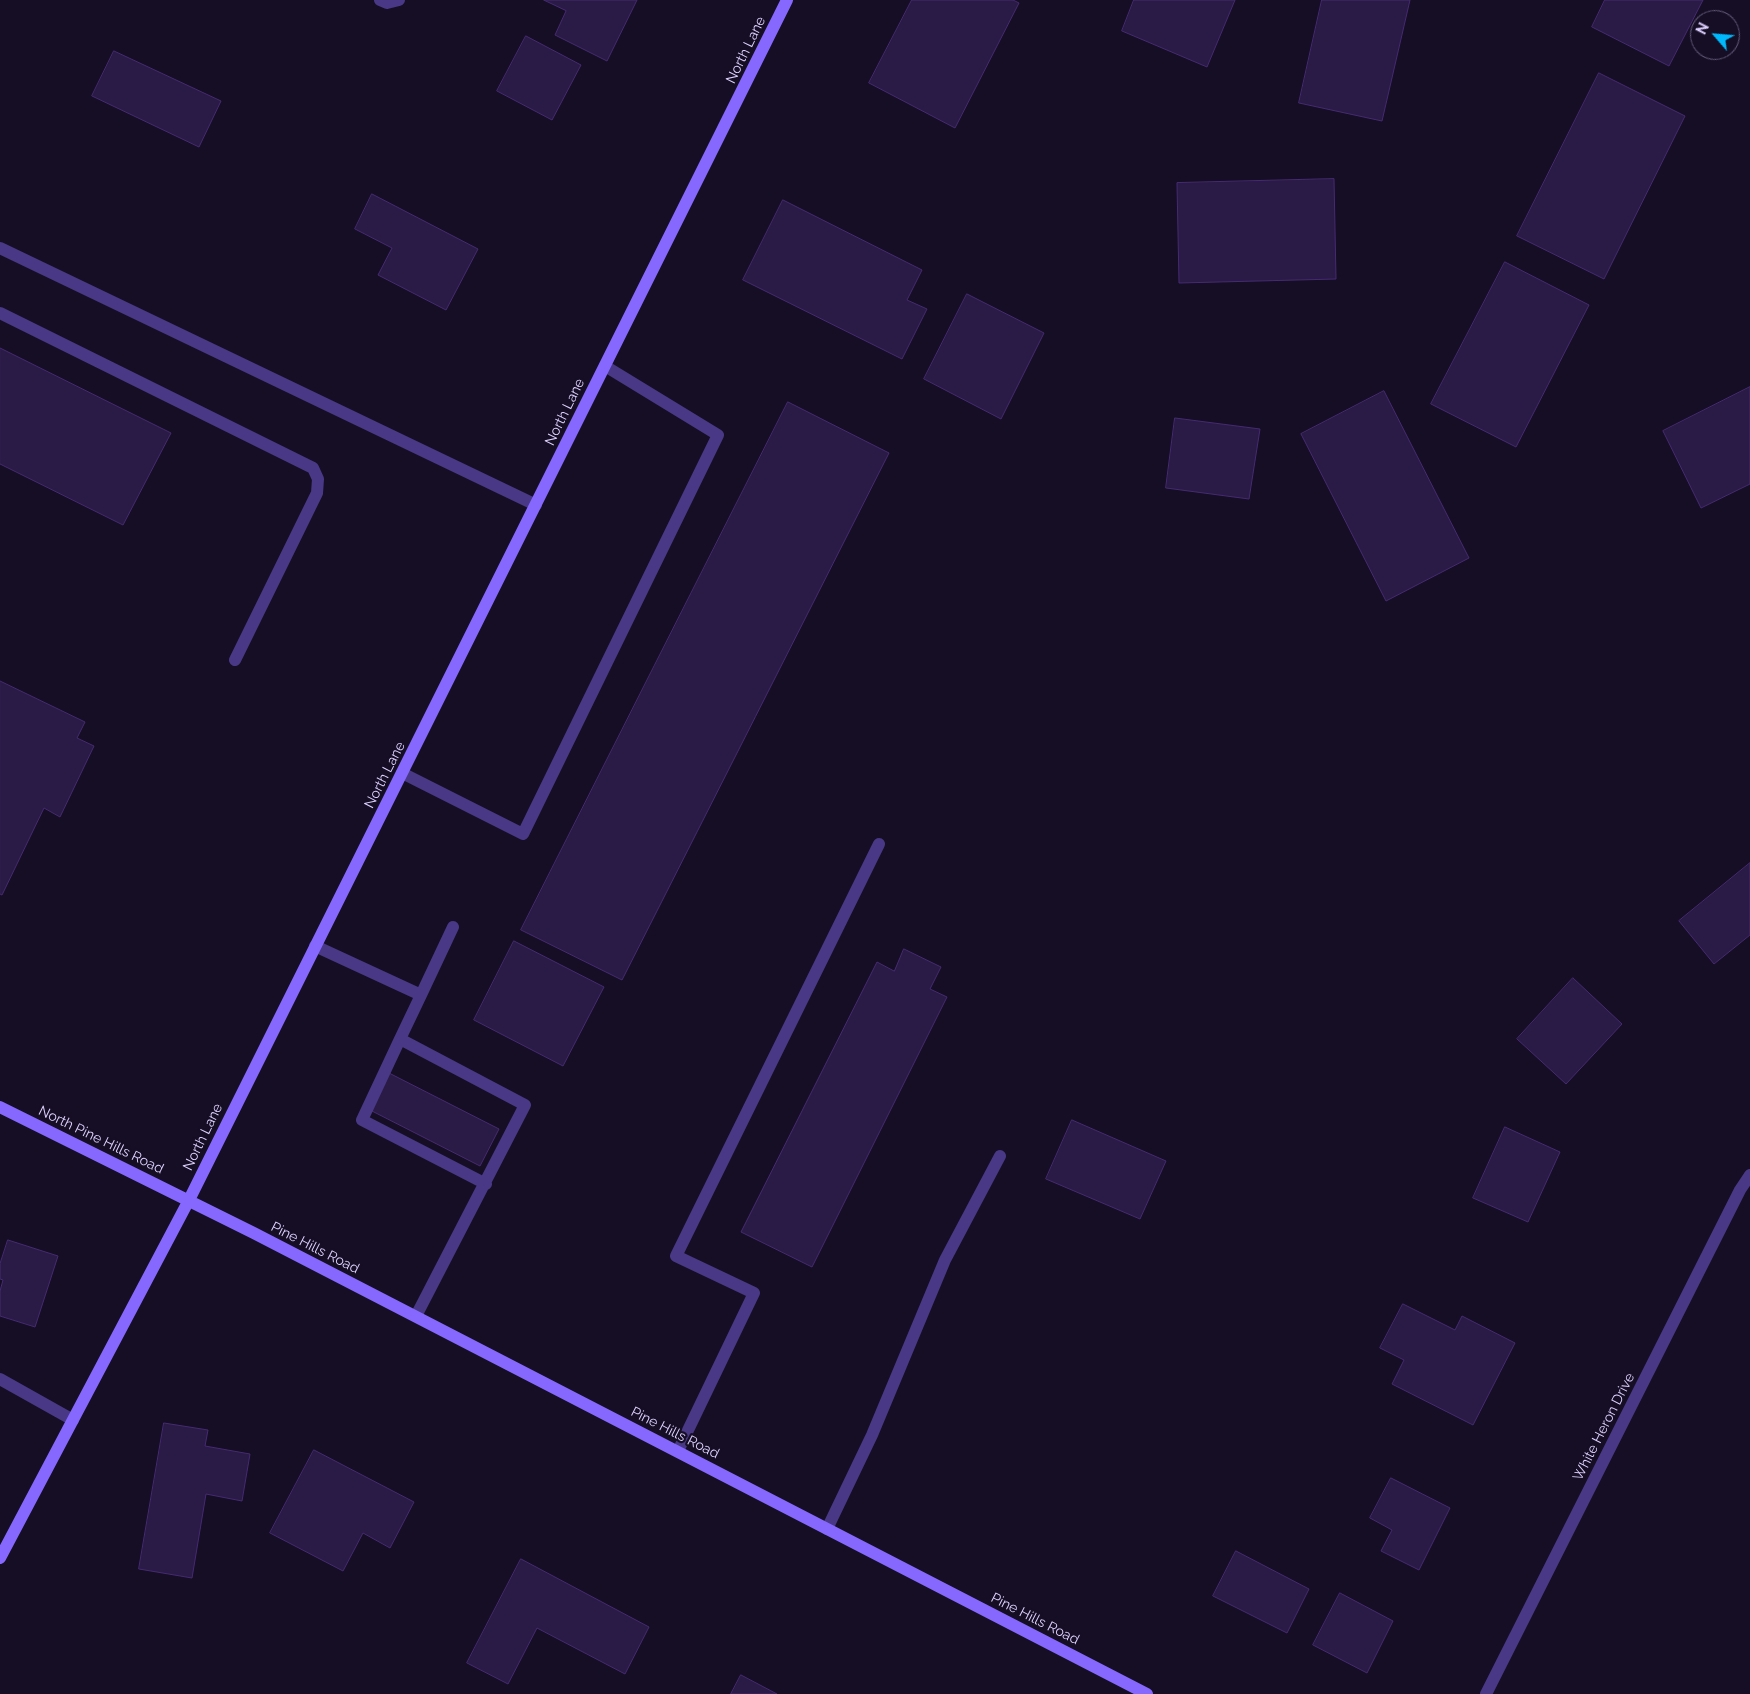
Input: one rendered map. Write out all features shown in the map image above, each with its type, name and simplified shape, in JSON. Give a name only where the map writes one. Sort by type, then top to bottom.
[{"type":"street","points":[[380,0],[387,3],[399,0]]},
{"type":"street","name":"North Lane","points":[[0,1558],[189,1200],[787,0]]},
{"type":"street","points":[[0,248],[536,505]]},
{"type":"street","points":[[0,313],[313,468],[318,479],[317,493],[235,660]]},
{"type":"street","points":[[402,773],[523,834],[718,434],[605,366]]},
{"type":"street","points":[[678,1452],[754,1293],[676,1256],[879,844]]},
{"type":"street","points":[[453,927],[362,1120],[486,1184]]},
{"type":"street","points":[[316,946],[421,995]]},
{"type":"street","points":[[400,1039],[525,1105],[486,1184],[416,1316]]},
{"type":"street","name":"North Pine Hills Road","points":[[0,1107],[189,1200]]},
{"type":"street","points":[[827,1529],[872,1435],[945,1260],[1000,1156]]},
{"type":"street","name":"White Heron Drive","points":[[1486,1694],[1740,1190],[1750,1175]]},
{"type":"street","name":"Pine Hills Road","points":[[189,1200],[827,1529],[1128,1689],[1148,1694]]},
{"type":"street","points":[[0,1379],[73,1420]]},
{"type":"building","points":[[544,0],[637,0],[607,61],[555,35],[566,11]]},
{"type":"building","points":[[912,0],[1013,0],[1019,3],[955,128],[869,83]]},
{"type":"building","points":[[1134,0],[1235,0],[1207,67],[1122,31]]},
{"type":"building","points":[[1322,0],[1410,0],[1382,121],[1299,103]]},
{"type":"building","points":[[1605,0],[1703,0],[1698,10],[1690,10],[1690,25],[1669,66],[1592,27]]},
{"type":"building","points":[[526,36],[581,65],[552,120],[497,91]]},
{"type":"building","points":[[114,51],[221,101],[199,147],[92,96]]},
{"type":"building","points":[[1599,73],[1685,116],[1604,279],[1517,236]]},
{"type":"building","points":[[1334,179],[1336,279],[1179,283],[1177,183]]},
{"type":"building","points":[[372,194],[478,249],[446,310],[378,275],[392,248],[355,229]]},
{"type":"building","points":[[783,200],[922,270],[907,300],[927,309],[902,359],[743,280]]},
{"type":"building","points":[[1505,262],[1589,305],[1516,447],[1431,404]]},
{"type":"building","points":[[967,294],[1044,333],[1001,419],[924,379]]},
{"type":"building","points":[[0,348],[171,433],[123,525],[0,464]]},
{"type":"building","points":[[1750,387],[1750,484],[1701,508],[1663,431]]},
{"type":"building","points":[[1384,391],[1469,558],[1386,601],[1301,434]]},
{"type":"building","points":[[788,402],[889,453],[622,980],[521,930]]},
{"type":"building","points":[[1175,418],[1260,429],[1249,499],[1166,488]]},
{"type":"building","points":[[0,681],[85,722],[77,738],[94,746],[60,817],[44,808],[2,895],[0,894]]},
{"type":"building","points":[[1750,863],[1750,935],[1714,964],[1679,921]]},
{"type":"building","points":[[514,941],[604,987],[563,1066],[474,1020]]},
{"type":"building","points":[[904,949],[941,967],[930,989],[947,997],[812,1267],[741,1232],[877,962],[894,971]]},
{"type":"building","points":[[1573,978],[1622,1024],[1566,1084],[1517,1039]]},
{"type":"building","points":[[387,1072],[499,1129],[480,1166],[368,1109]]},
{"type":"building","points":[[1072,1120],[1166,1161],[1140,1219],[1046,1179]]},
{"type":"building","points":[[1505,1127],[1560,1152],[1528,1222],[1473,1198]]},
{"type":"building","points":[[8,1240],[58,1256],[35,1327],[0,1316],[0,1291],[3,1280],[0,1279],[0,1264]]},
{"type":"building","points":[[1403,1304],[1455,1330],[1462,1316],[1515,1343],[1473,1425],[1392,1384],[1404,1360],[1380,1348]]},
{"type":"building","points":[[164,1423],[208,1430],[205,1446],[250,1454],[242,1501],[206,1494],[192,1578],[139,1569]]},
{"type":"building","points":[[314,1450],[414,1502],[390,1548],[363,1533],[343,1571],[270,1533]]},
{"type":"building","points":[[1391,1478],[1450,1508],[1419,1570],[1381,1551],[1392,1530],[1370,1518]]},
{"type":"building","points":[[1236,1551],[1309,1589],[1287,1633],[1213,1596]]},
{"type":"building","points":[[521,1559],[649,1627],[625,1674],[537,1628],[508,1684],[467,1663]]},
{"type":"building","points":[[1340,1593],[1393,1621],[1367,1673],[1313,1645]]},
{"type":"building","points":[[741,1675],[777,1694],[731,1694]]}]
